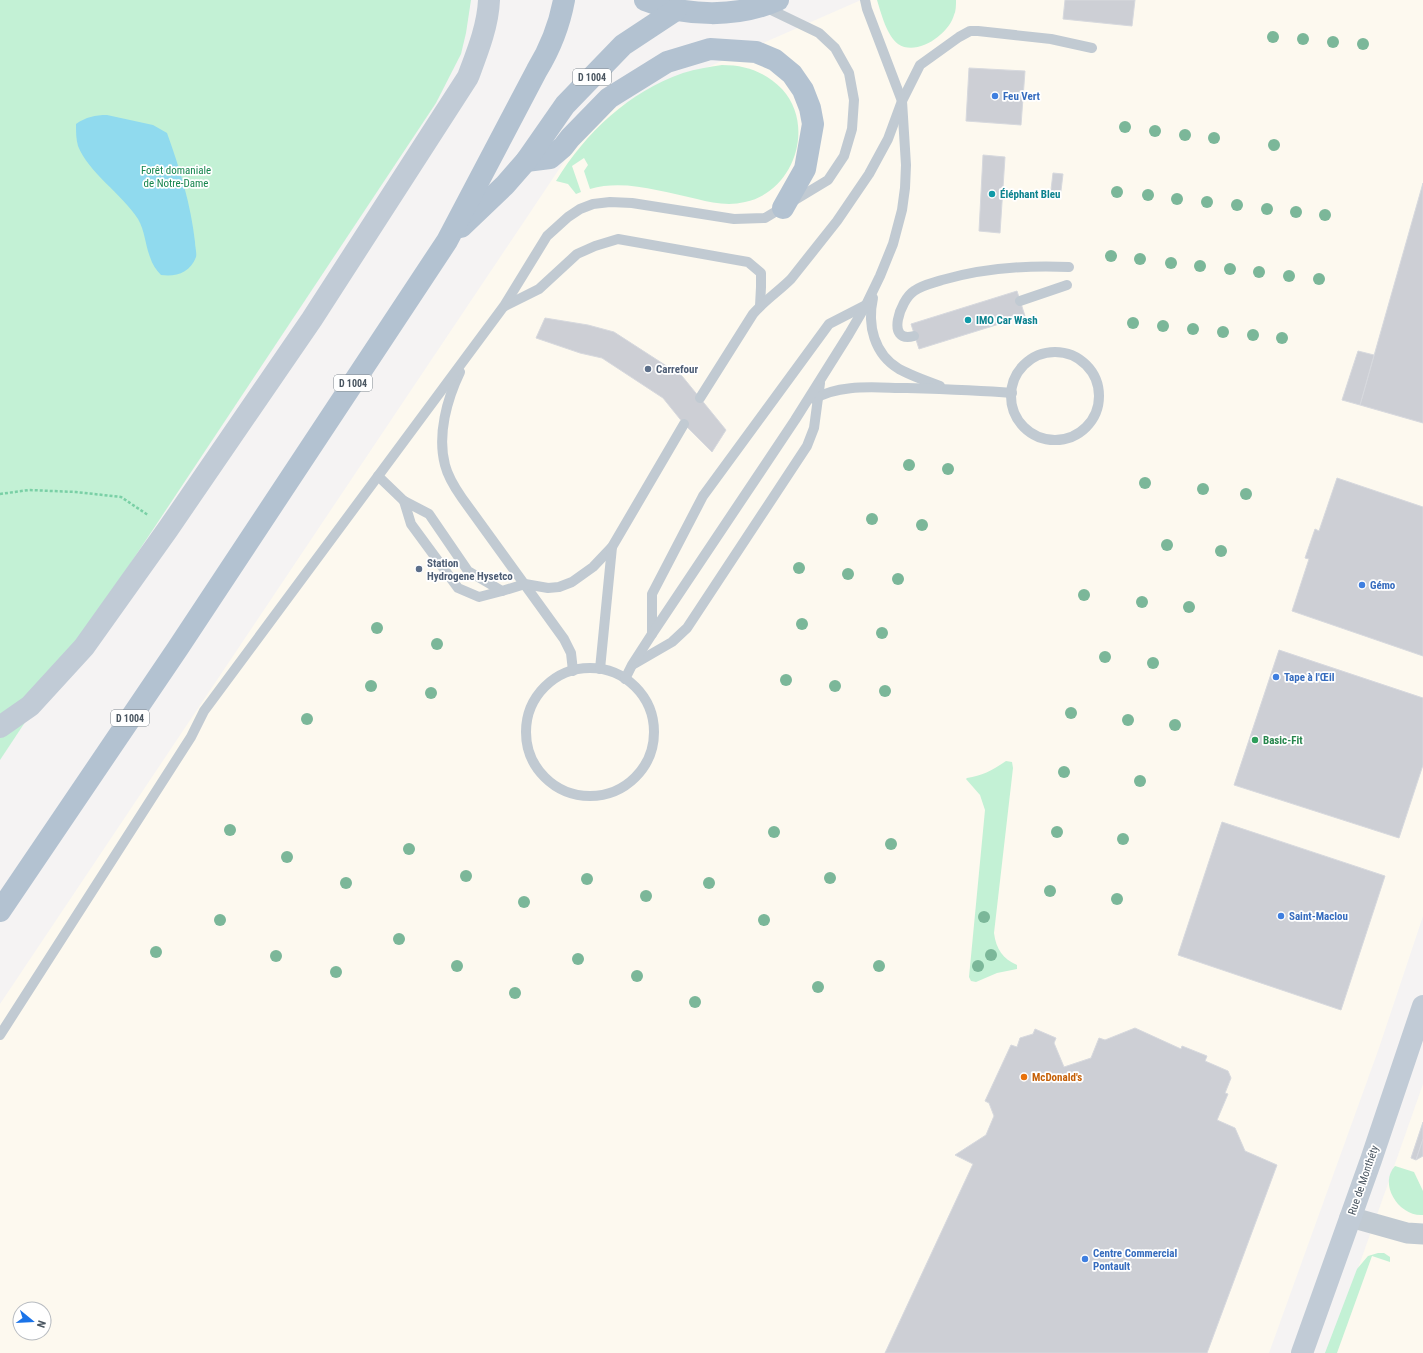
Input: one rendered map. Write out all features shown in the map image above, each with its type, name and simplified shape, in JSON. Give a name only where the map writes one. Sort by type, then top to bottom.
[{"type":"main road","name":"D 1004","points":[[0,911],[178,648],[447,241],[549,49],[561,17],[564,0]]},
{"type":"main road","points":[[645,0],[676,10],[720,14],[770,3]]},
{"type":"main road","name":"D 1004","points":[[447,241],[505,185],[526,161],[565,105],[623,45],[676,10]]},
{"type":"main road","points":[[526,161],[550,158],[563,147],[609,98],[667,62],[710,49],[756,52],[775,60],[792,74],[803,90],[810,108],[813,124],[805,169],[783,208]]},
{"type":"street","points":[[0,727],[30,706],[84,646],[168,529],[312,319],[468,77],[479,48],[489,8],[489,0]]},
{"type":"street","name":"Rue de Monthéty","points":[[1302,1353],[1423,1006]]},
{"type":"street","points":[[1350,1217],[1406,1233],[1423,1234]]},
{"type":"lane","points":[[865,0],[867,9],[902,101],[906,165],[905,188],[899,222],[871,307],[874,340],[883,356],[894,365],[908,373],[945,389]]},
{"type":"lane","points":[[0,1035],[191,737],[204,711],[504,306],[547,236],[568,216],[580,209],[593,204],[610,202],[632,203],[734,219],[766,218],[828,180],[844,156],[852,129],[854,100],[850,73],[835,48],[819,33],[770,3]]},
{"type":"lane","points":[[700,398],[746,323],[760,306],[791,279],[837,221],[869,174],[888,139],[902,101],[920,65],[959,37],[970,31],[1051,39],[1092,48]]},
{"type":"lane","points":[[504,306],[539,289],[577,254],[618,238],[748,262],[761,273],[760,306]]},
{"type":"lane","points":[[625,679],[632,665],[652,634],[795,420],[820,380],[866,305],[889,255]]},
{"type":"lane","points":[[914,336],[909,338],[900,332],[897,326],[900,309],[909,295],[926,284],[963,274],[997,268],[1038,265],[1069,267]]},
{"type":"lane","points":[[1020,301],[1067,285]]},
{"type":"lane","points":[[652,634],[652,594],[703,496],[829,324],[866,305]]},
{"type":"lane","points":[[472,349],[456,381],[448,407],[443,431],[443,455],[445,465],[449,476],[462,498],[568,646],[573,670]]},
{"type":"lane","points":[[1054,352],[1066,353],[1086,365],[1095,379],[1099,396],[1095,414],[1084,429],[1068,438],[1049,439],[1036,435],[1021,423],[1014,412],[1012,393],[1016,376],[1023,366],[1032,358],[1054,352]]},
{"type":"lane","points":[[632,665],[672,642],[687,628],[807,446],[814,428],[820,380]]},
{"type":"lane","points":[[795,420],[808,405],[818,397],[832,392],[861,388],[945,389],[1012,393]]},
{"type":"lane","points":[[404,501],[410,524],[458,588],[479,597],[525,584],[553,588],[565,585],[593,567],[612,547],[684,424]]},
{"type":"lane","points":[[378,476],[404,501],[429,514],[468,571],[502,591]]},
{"type":"lane","points":[[600,669],[612,547]]},
{"type":"lane","points":[[587,668],[600,669],[615,673],[638,690],[650,709],[654,731],[653,738],[650,753],[640,772],[623,786],[603,795],[581,795],[561,789],[550,782],[541,773],[531,756],[526,736],[529,716],[536,698],[545,687],[555,679],[573,670],[587,668]]},
{"type":"path","points":[[0,494],[29,490],[76,492],[121,497],[168,529]]},
{"type":"shaded area","points":[[861,0],[1423,0],[1423,916],[1379,1048],[1269,1353],[0,1353],[0,1004],[594,117]]},
{"type":"shaded area","points":[[1423,1084],[1423,1353],[1328,1353],[1390,1178]]},
{"type":"green space","name":"Forêt domaniale de Notre-Dame","points":[[0,0],[471,0],[461,54],[436,103],[0,760]]},
{"type":"green space","points":[[877,0],[956,0],[956,8],[951,22],[939,36],[923,46],[914,48],[898,44],[894,40],[885,24]]},
{"type":"green space","points":[[722,65],[739,66],[762,74],[782,89],[792,104],[797,121],[798,138],[795,156],[787,172],[776,185],[762,196],[745,202],[721,204],[657,190],[630,186],[603,186],[590,189],[584,171],[588,165],[584,158],[572,166],[581,192],[576,194],[568,184],[556,181],[581,146],[595,130],[627,103],[663,81],[683,73]]},
{"type":"green space","points":[[1006,761],[1012,762],[1013,768],[994,933],[998,949],[1008,960],[1017,965],[1017,969],[997,973],[976,982],[971,981],[969,977],[985,810],[980,795],[966,779],[987,772]]},
{"type":"green space","points":[[1395,1166],[1414,1172],[1423,1191],[1423,1215],[1406,1211],[1394,1198],[1390,1190],[1389,1182],[1390,1173]]},
{"type":"green space","points":[[1384,1253],[1390,1257],[1390,1262],[1372,1256],[1337,1353],[1325,1353],[1357,1269],[1368,1256]]},
{"type":"water","points":[[107,115],[153,125],[167,133],[181,174],[188,201],[196,252],[196,257],[190,267],[182,273],[161,275],[157,271],[148,252],[142,228],[138,219],[89,165],[78,146],[76,138],[76,124],[91,117]]},
{"type":"building","points":[[1065,0],[1135,0],[1132,26],[1063,19]]},
{"type":"building","name":"Feu Vert","points":[[969,68],[1025,71],[1021,125],[966,121]]},
{"type":"building","name":"Éléphant Bleu","points":[[983,155],[1005,157],[1000,233],[979,231]]},
{"type":"building","points":[[1053,173],[1063,174],[1060,199],[1050,198]]},
{"type":"building","points":[[1423,183],[1423,423],[1360,405]]},
{"type":"building","name":"IMO Car Wash","points":[[1017,291],[1025,316],[919,349],[911,324]]},
{"type":"building","points":[[545,318],[588,325],[614,332],[682,376],[726,430],[712,452],[684,424],[663,398],[602,358],[580,353],[536,338]]},
{"type":"building","points":[[1358,351],[1374,355],[1360,405],[1342,400]]},
{"type":"building","name":"Gémo","points":[[1337,478],[1423,507],[1423,656],[1292,611],[1309,559],[1305,558],[1315,529],[1319,531]]},
{"type":"building","points":[[1279,650],[1423,698],[1423,765],[1399,838],[1234,785]]},
{"type":"building","name":"Saint-Maclou","points":[[1222,822],[1385,876],[1341,1010],[1178,955]]},
{"type":"building","name":"Centre Commercial Pontault","points":[[1135,1028],[1181,1049],[1182,1046],[1207,1056],[1205,1061],[1228,1071],[1231,1078],[1225,1093],[1228,1094],[1217,1120],[1235,1128],[1245,1151],[1277,1165],[1207,1353],[885,1353],[973,1164],[955,1155],[986,1135],[994,1116],[989,1103],[985,1101],[1011,1045],[1017,1047],[1020,1038],[1033,1034],[1035,1029],[1056,1038],[1054,1043],[1064,1067],[1091,1058],[1099,1038],[1105,1040]]},
{"type":"building","points":[[1423,1122],[1423,1139],[1416,1160],[1411,1158]]},
{"type":"building","points":[[1423,1139],[1423,1156],[1416,1160]]},
{"type":"place","name":"Feu Vert","points":[[995,96]]},
{"type":"place","name":"Éléphant Bleu","points":[[992,194]]},
{"type":"place","name":"IMO Car Wash","points":[[968,320]]},
{"type":"place","name":"Carrefour","points":[[648,369]]},
{"type":"place","name":"Station Hydrogene Hysetco","points":[[419,569]]},
{"type":"place","name":"Gémo","points":[[1362,585]]},
{"type":"place","name":"Tape à l'Œil","points":[[1276,677]]},
{"type":"place","name":"Basic-Fit","points":[[1255,740]]},
{"type":"place","name":"Saint-Maclou","points":[[1281,916]]},
{"type":"place","name":"McDonald's","points":[[1024,1077]]},
{"type":"place","name":"Centre Commercial Pontault","points":[[1085,1259]]}]
